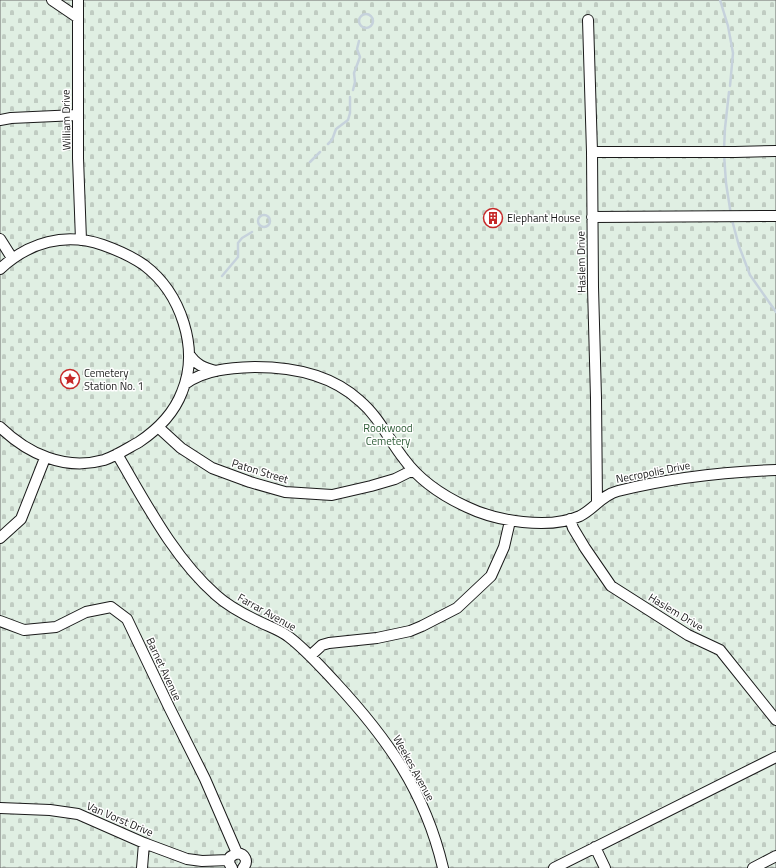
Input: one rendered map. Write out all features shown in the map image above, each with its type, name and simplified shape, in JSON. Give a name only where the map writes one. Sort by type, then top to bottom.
[{"type":"street","points":[[52,0],[77,17]]},
{"type":"street","name":"William Drive","points":[[78,0],[77,115],[81,240]]},
{"type":"street","name":"Haslem Drive","points":[[588,20],[592,152],[597,503]]},
{"type":"street","points":[[0,120],[11,118],[77,115]]},
{"type":"street","points":[[592,152],[776,151]]},
{"type":"street","points":[[592,217],[776,216]]},
{"type":"street","points":[[0,239],[12,258]]},
{"type":"street","points":[[0,269],[12,258],[30,248],[48,241],[66,239],[81,240],[98,244],[123,253],[144,266],[159,280],[171,296],[180,314],[187,336],[189,354],[185,384],[177,404],[170,414],[158,428],[144,438],[117,454],[105,459],[81,463],[63,462],[45,458],[23,446],[0,427]]},
{"type":"street","name":"Necropolis Drive","points":[[189,354],[196,363],[216,371]]},
{"type":"street","name":"Necropolis Drive","points":[[185,384],[196,377],[216,371],[251,367],[288,369],[311,374],[336,384],[360,401],[370,411],[404,460],[431,487],[453,501],[480,513],[510,521],[539,522],[570,519],[586,512],[609,494],[644,485],[720,473],[776,470]]},
{"type":"street","name":"Paton Street","points":[[158,428],[181,448],[212,468],[250,482],[285,492],[332,495],[395,479],[413,470]]},
{"type":"street","name":"Farrar Avenue","points":[[117,454],[153,514],[186,563],[200,580],[217,596],[250,617],[288,636],[310,656]]},
{"type":"street","points":[[0,538],[21,519],[45,458]]},
{"type":"street","name":"Haslem Drive","points":[[570,519],[573,528],[584,548],[611,586],[688,635],[720,650],[776,720]]},
{"type":"street","points":[[310,656],[322,645],[329,643],[377,638],[416,629],[457,608],[491,576],[504,547],[510,521]]},
{"type":"street","name":"Barnet Avenue","points":[[0,621],[24,630],[56,627],[86,612],[111,607],[126,619],[205,779],[237,853],[242,854],[246,858],[246,864],[243,868]]},
{"type":"street","name":"Weekes Avenue","points":[[310,656],[371,722],[389,746],[410,782],[425,813],[434,835],[443,868]]},
{"type":"street","points":[[554,868],[776,757]]},
{"type":"street","name":"Van Vorst Drive","points":[[0,808],[50,810],[78,814],[187,860],[230,864]]},
{"type":"street","points":[[142,868],[144,843]]},
{"type":"street","points":[[595,847],[605,868]]},
{"type":"street","points":[[230,864],[232,855],[237,853]]},
{"type":"street","points":[[753,868],[776,856]]},
{"type":"green space","name":"Rookwood Cemetery","points":[[0,0],[776,0],[776,868],[0,868]]},
{"type":"building","name":"Elephant House","points":[[490,211],[495,211],[495,214],[499,214],[499,224],[490,225],[490,222],[486,222],[486,214],[490,214]]},
{"type":"waterway","points":[[720,0],[728,26],[733,53],[730,86]]},
{"type":"waterway","points":[[363,14],[369,14],[373,18],[373,21],[373,24],[369,28],[363,28],[359,24],[359,18],[363,14]]},
{"type":"waterway","points":[[353,90],[355,82],[354,73],[360,57],[357,49],[359,41]]},
{"type":"waterway","points":[[724,149],[729,92]]},
{"type":"waterway","points":[[328,144],[332,140],[336,129],[348,120],[350,113],[350,97]]},
{"type":"waterway","points":[[310,162],[320,152]]},
{"type":"waterway","points":[[724,154],[726,183],[731,215]]},
{"type":"waterway","points":[[264,215],[268,217],[270,221],[268,225],[264,227],[260,225],[258,221],[260,217],[264,215]]},
{"type":"waterway","points":[[732,220],[739,246],[750,275],[776,312]]},
{"type":"waterway","points":[[222,276],[238,257],[238,243],[242,238],[252,232]]},
{"type":"place","name":"Elephant House","points":[[493,218]]},
{"type":"place","name":"Cemetery Station No. 1","points":[[70,379]]}]
